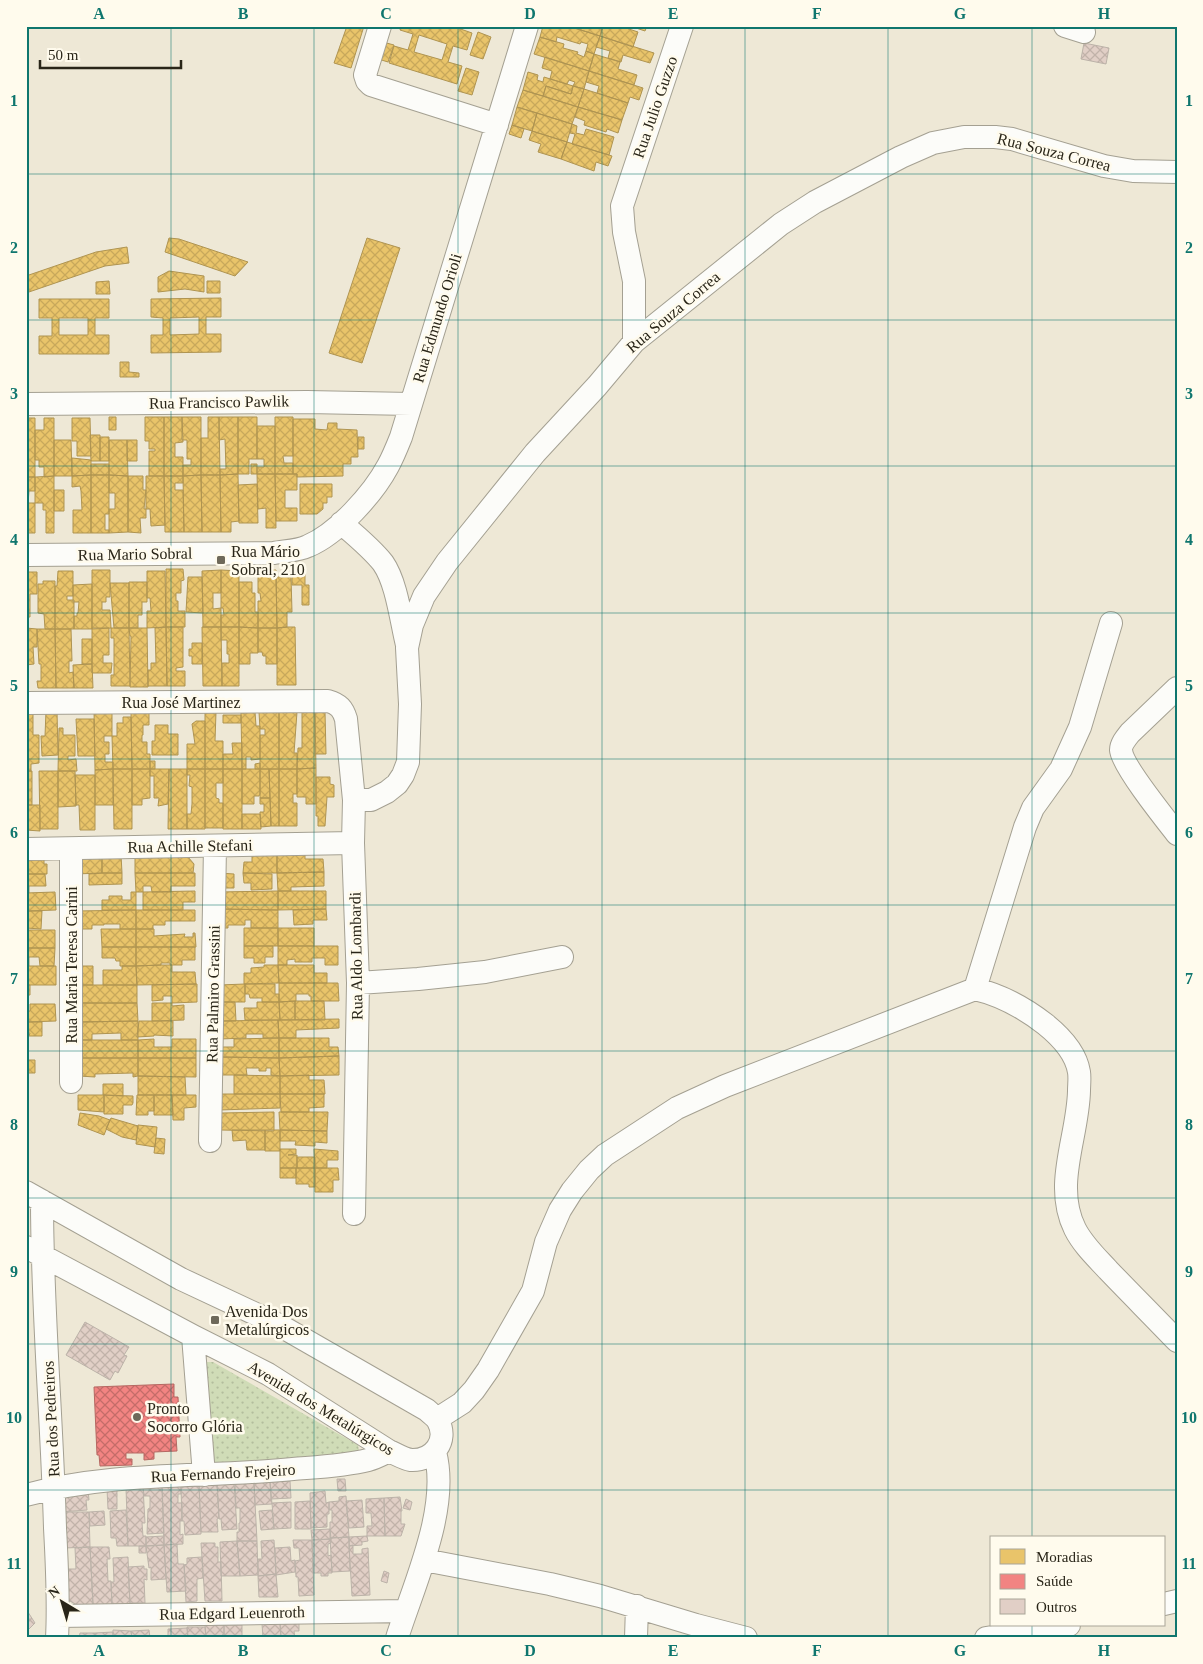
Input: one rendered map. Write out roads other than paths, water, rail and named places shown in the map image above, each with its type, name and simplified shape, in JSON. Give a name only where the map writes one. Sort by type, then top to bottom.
[{"type":"street","points":[[380,26],[365,75],[370,85],[497,125]]},
{"type":"street","name":"Rua Edmundo Orioli","points":[[274,553],[307,547],[329,534],[372,489],[388,466],[411,404],[527,26]]},
{"type":"street","name":"Rua Julio Guzzo","points":[[634,342],[634,281],[622,217],[622,206],[682,26]]},
{"type":"street","name":"Rua Souza Correa","points":[[354,800],[371,800],[387,792],[397,784],[403,775],[408,762],[410,704],[408,648],[412,625],[424,596],[446,562],[535,453],[597,386],[634,342],[781,224],[824,198],[901,157],[933,143],[964,137],[995,136],[1012,139],[1104,166],[1133,171],[1177,172]]},
{"type":"street","name":"Rua Francisco Pawlik","points":[[26,404],[307,402],[411,404]]},
{"type":"street","points":[[341,522],[375,553],[384,565],[393,583],[408,648]]},
{"type":"street","name":"Rua Mario Sobral","points":[[26,555],[274,553]]},
{"type":"street","points":[[975,989],[1025,827],[1033,808],[1061,770],[1080,728],[1111,624]]},
{"type":"street","points":[[1177,688],[1130,733],[1124,741],[1121,750],[1124,760],[1177,834]]},
{"type":"street","name":"Rua José Martinez","points":[[26,703],[328,701],[335,703]]},
{"type":"street","name":"Rua Aldo Lombardi","points":[[335,703],[344,712],[346,719],[354,800],[353,843],[358,983],[354,1214]]},
{"type":"street","name":"Rua Achille Stefani","points":[[26,849],[353,843]]},
{"type":"street","name":"Rua Palmiro Grassini","points":[[210,1141],[215,846]]},
{"type":"street","name":"Rua Maria Teresa Carini","points":[[70,1082],[71,848]]},
{"type":"street","points":[[358,983],[485,972],[562,957]]},
{"type":"street","points":[[437,1419],[462,1403],[488,1370],[533,1292],[546,1242],[560,1210],[589,1170],[605,1155],[677,1108],[725,1086],[975,989],[991,993],[1031,1013],[1053,1030],[1067,1046],[1079,1072],[1079,1101],[1066,1174],[1068,1207],[1075,1229],[1089,1250],[1177,1341]]},
{"type":"street","points":[[34,1197],[181,1279],[279,1325],[427,1410],[437,1419],[442,1431],[442,1441],[435,1452],[438,1463],[440,1491],[424,1560],[397,1638]]},
{"type":"street","name":"Rua dos Pedreiros","points":[[34,1197],[36,1319],[54,1488],[57,1627]]},
{"type":"street","name":"Avenida dos Metalúrgicos","points":[[34,1251],[192,1336],[268,1374],[389,1451],[410,1460],[424,1458],[435,1452]]},
{"type":"street","points":[[192,1336],[204,1475]]},
{"type":"street","name":"Rua Fernando Frejeiro","points":[[26,1495],[105,1479],[273,1471],[341,1465],[369,1460],[389,1451]]},
{"type":"street","points":[[424,1560],[550,1584],[637,1606],[696,1625],[746,1638]]},
{"type":"street","points":[[636,1638],[637,1606]]},
{"type":"street","name":"Rua Edgard Leuenroth","points":[[57,1627],[406,1611]]},
{"type":"street","points":[[986,1638],[1063,1626]]},
{"type":"place","name":"Rua Mário Sobral, 210","points":[[221,560]]},
{"type":"place","name":"Avenida Dos Metalúrgicos","points":[[215,1320]]},
{"type":"place","name":"Pronto Socorro Glória","points":[[137,1417]]}]
